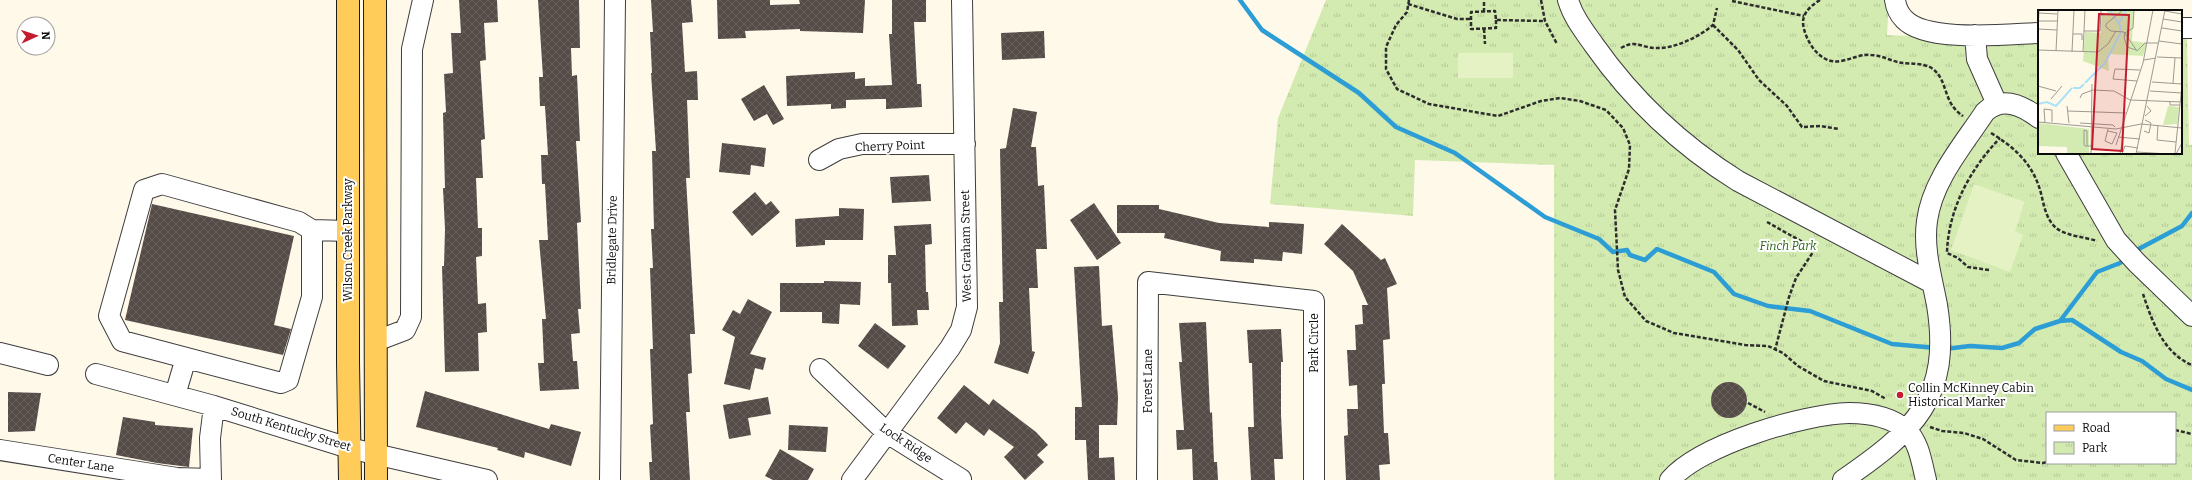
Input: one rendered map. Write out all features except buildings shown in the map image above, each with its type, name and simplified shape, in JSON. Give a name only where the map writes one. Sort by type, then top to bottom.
[{"type":"main road","name":"Wilson Creek Parkway","points":[[348,0],[350,480]]},
{"type":"main road","points":[[375,0],[376,480]]},
{"type":"street","points":[[376,341],[404,330],[411,317],[412,48],[423,0]]},
{"type":"street","name":"Bridlegate Drive","points":[[610,480],[615,0]]},
{"type":"street","name":"West Graham Street","points":[[852,480],[950,348],[961,330],[967,307],[962,0]]},
{"type":"street","points":[[1568,0],[1584,32],[1621,81],[1642,104],[1708,161],[1738,181],[1932,284]]},
{"type":"street","points":[[1897,6],[1909,24],[1942,34],[1975,35],[2038,33]]},
{"type":"street","points":[[1975,35],[1977,59],[1997,104]]},
{"type":"street","points":[[1843,480],[1907,430],[1929,399],[1938,373],[1940,349],[1926,232],[1929,209],[1941,181],[1985,112],[1997,104],[2016,104],[2038,117]]},
{"type":"street","name":"Cherry Point","points":[[819,160],[839,149],[862,144],[965,144]]},
{"type":"street","points":[[2067,154],[2116,240],[2167,294],[2192,316]]},
{"type":"street","points":[[312,230],[312,297],[288,380],[281,383],[122,341],[109,316],[144,190],[162,184],[299,222],[312,230],[348,231]]},
{"type":"street","name":"Forest Lane","points":[[1147,480],[1148,282]]},
{"type":"street","name":"Park Circle","points":[[1148,282],[1314,301],[1314,480]]},
{"type":"street","points":[[0,353],[48,365]]},
{"type":"street","points":[[175,395],[186,358]]},
{"type":"street","name":"Lock Ridge","points":[[820,369],[888,433],[961,479]]},
{"type":"street","name":"South Kentucky Street","points":[[96,374],[214,406],[349,448],[487,480]]},
{"type":"street","points":[[211,479],[210,438],[214,406]]},
{"type":"street","points":[[1670,480],[1693,460],[1722,446],[1753,434],[1822,416],[1849,413],[1875,416],[1897,423],[1907,430],[1913,436],[1926,480]]},
{"type":"street","name":"Center Lane","points":[[0,450],[177,478],[211,479]]},
{"type":"path","points":[[1409,0],[1407,12],[1396,25],[1386,47],[1386,69],[1397,89],[1429,104],[1498,116],[1541,101],[1560,98],[1580,101],[1606,110],[1623,128],[1630,145],[1629,169],[1615,210],[1618,270],[1625,297],[1646,321],[1674,333],[1745,345],[1768,346],[1784,353],[1798,366],[1824,381],[1872,391],[1890,402]]},
{"type":"path","points":[[1484,0],[1484,12]]},
{"type":"path","points":[[1541,0],[1545,21],[1557,44]]},
{"type":"path","points":[[1820,0],[1809,7],[1804,16],[1803,26],[1807,41],[1815,51],[1827,59],[1840,61],[1857,56],[1871,55],[1932,68],[1943,82],[1948,100],[1957,112],[1968,120]]},
{"type":"path","points":[[1732,1],[1804,16]]},
{"type":"path","points":[[1408,4],[1444,16],[1471,20]]},
{"type":"path","points":[[1621,48],[1628,43],[1636,43],[1646,48],[1669,46],[1696,36],[1713,25],[1717,8]]},
{"type":"path","points":[[1472,12],[1484,12],[1496,12],[1496,28],[1471,29],[1472,12]]},
{"type":"path","points":[[1496,20],[1545,21]]},
{"type":"path","points":[[1713,25],[1738,50],[1758,80],[1787,106],[1802,127],[1820,126],[1839,129]]},
{"type":"path","points":[[1484,29],[1484,44]]},
{"type":"path","points":[[1986,129],[2021,155],[2032,170],[2038,184],[2047,218],[2057,229],[2102,244]]},
{"type":"path","points":[[1989,270],[1968,267],[1958,258],[1947,253],[1948,233],[1951,220],[1965,186],[1986,153],[2000,138]]},
{"type":"path","points":[[1767,222],[1815,249],[1799,272],[1788,297],[1783,323],[1775,350]]},
{"type":"path","points":[[2141,290],[2156,328],[2171,351],[2192,365]]},
{"type":"path","points":[[1928,426],[1942,431],[1964,433],[1982,439],[2016,460],[2043,464],[2046,462]]},
{"type":"path","points":[[2176,430],[2192,434]]},
{"type":"green space","name":"Finch Park","points":[[1326,0],[1889,0],[1887,35],[2038,41],[2038,154],[2182,154],[2182,37],[2187,37],[2189,145],[2192,145],[2192,480],[1554,480],[1554,165],[1415,160],[1413,216],[1270,204],[1278,118]]},
{"type":"green space","points":[[1458,53],[1513,53],[1513,78],[1458,78]]},
{"type":"green space","points":[[1974,184],[2025,202],[2015,231],[2023,235],[2010,272],[1951,250]]},
{"type":"waterway","points":[[1240,0],[1262,30],[1359,93],[1396,127],[1455,153],[1545,217],[1599,239],[1613,252],[1627,250],[1630,255],[1645,260],[1657,249],[1714,272],[1734,294],[1768,306],[1810,311],[1892,344],[1936,348]]},
{"type":"waterway","points":[[2133,252],[2182,226],[2192,213]]},
{"type":"waterway","points":[[1945,349],[1970,346],[2002,348],[2019,343],[2035,329],[2060,321],[2097,272],[2120,263],[2126,258]]},
{"type":"waterway","points":[[2060,321],[2072,320],[2121,352],[2142,361],[2166,379],[2192,390]]},
{"type":"place","name":"Collin McKinney Cabin Historical Marker","points":[[1900,395]]}]
